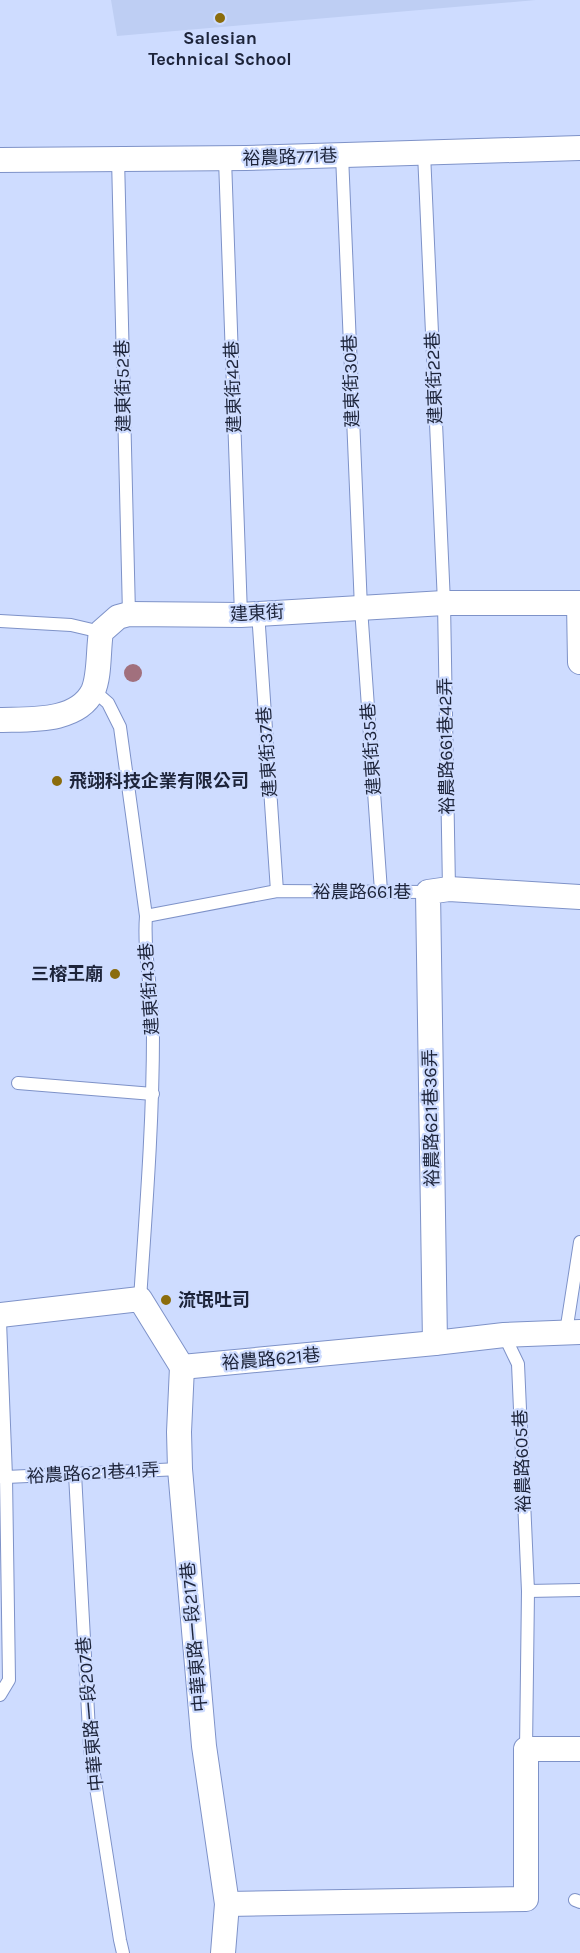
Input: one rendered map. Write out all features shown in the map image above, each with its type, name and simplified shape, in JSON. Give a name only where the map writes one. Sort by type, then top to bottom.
[{"type":"street","name":"裕農路771巷","points":[[0,160],[225,159],[580,148]]},
{"type":"street","name":"建東街","points":[[129,614],[250,613],[444,603],[580,603]]},
{"type":"street","points":[[580,603],[580,662]]},
{"type":"street","points":[[0,720],[57,716],[78,707],[93,690],[101,632],[118,617],[129,614]]},
{"type":"street","name":"裕農路661巷","points":[[438,891],[580,897]]},
{"type":"street","name":"裕農路621巷36弄","points":[[435,1343],[438,891]]},
{"type":"street","points":[[0,1315],[140,1299],[182,1367]]},
{"type":"street","name":"裕農路621巷","points":[[182,1367],[504,1335],[573,1332]]},
{"type":"street","name":"中華東路一段217巷","points":[[182,1367],[180,1469],[204,1746],[227,1905],[223,1953]]},
{"type":"street","points":[[227,1905],[526,1899],[526,1749],[580,1749]]},
{"type":"lane","name":"建東街22巷","points":[[424,153],[444,603]]},
{"type":"lane","name":"建東街30巷","points":[[342,155],[361,608]]},
{"type":"lane","name":"建東街52巷","points":[[118,158],[129,614]]},
{"type":"lane","name":"建東街42巷","points":[[225,159],[250,613]]},
{"type":"lane","name":"裕農路661巷42弄","points":[[438,891],[444,603]]},
{"type":"lane","name":"建東街35巷","points":[[361,608],[381,891]]},
{"type":"lane","name":"建東街37巷","points":[[250,613],[277,891]]},
{"type":"lane","points":[[0,621],[71,625],[101,632]]},
{"type":"lane","name":"建東街43巷","points":[[93,690],[108,703],[120,727],[146,916],[144,940],[153,1007],[153,1094],[140,1299]]},
{"type":"lane","name":"裕農路661巷","points":[[146,916],[277,891],[438,891]]},
{"type":"lane","points":[[18,1083],[153,1094]]},
{"type":"lane","points":[[573,1332],[580,1242]]},
{"type":"lane","name":"裕農路621巷41弄","points":[[0,1321],[3,1477],[180,1469]]},
{"type":"lane","name":"裕農路605巷","points":[[504,1335],[518,1364],[528,1591],[526,1749]]},
{"type":"lane","name":"中華東路一段207巷","points":[[75,1474],[90,1749],[123,1953]]},
{"type":"lane","points":[[0,1695],[9,1680],[3,1477]]},
{"type":"lane","points":[[528,1591],[580,1590]]},
{"type":"shaded area","name":"Salesian Technical School","points":[[111,0],[536,0],[117,36]]},
{"type":"place","name":"Salesian Technical School","points":[[220,18]]},
{"type":"place","name":"飛翊科技企業有限公司","points":[[57,781]]},
{"type":"place","name":"三榕王廟","points":[[115,974]]},
{"type":"place","name":"流氓吐司","points":[[166,1300]]}]
